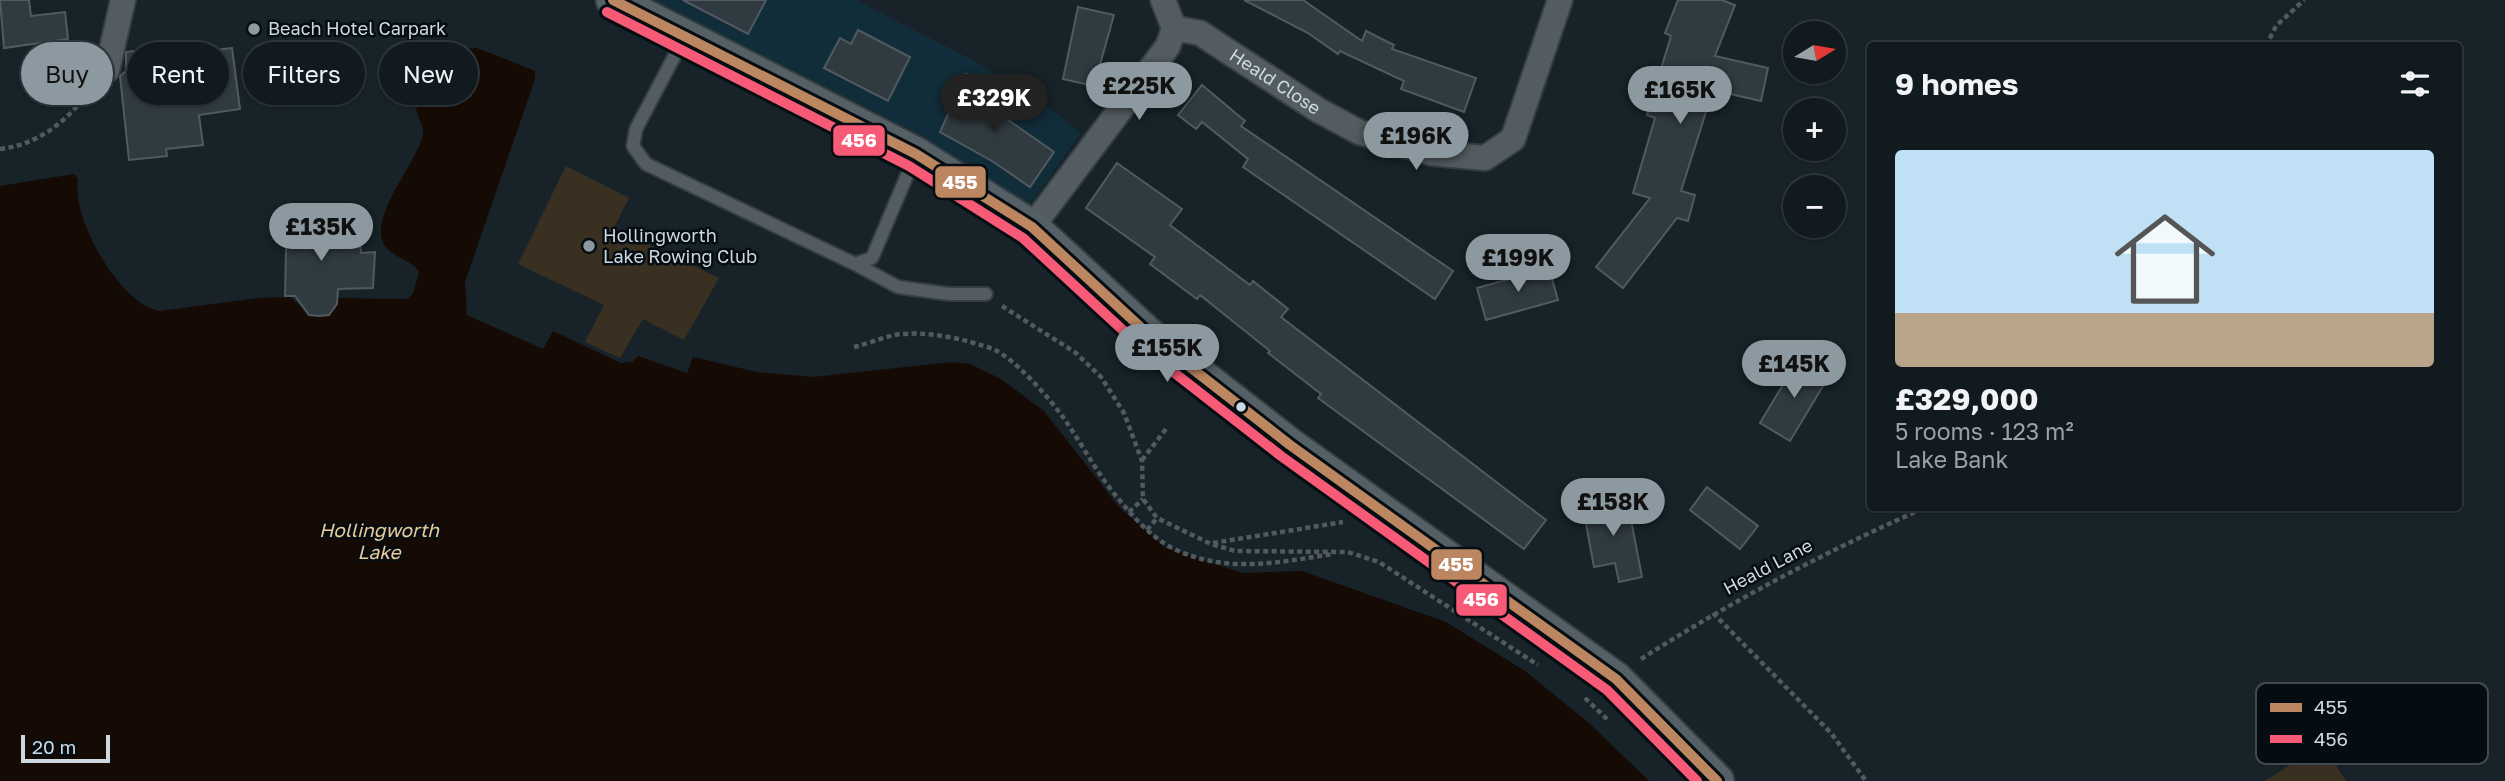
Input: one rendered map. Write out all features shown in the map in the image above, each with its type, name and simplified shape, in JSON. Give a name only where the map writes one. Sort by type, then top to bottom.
[{"type":"main road","points":[[613,0],[916,154],[1032,227],[1149,335],[1258,420],[1616,679],[1717,781]]},
{"type":"street","points":[[113,45],[124,0]]},
{"type":"street","points":[[1032,227],[1168,46],[1174,28],[1163,0]]},
{"type":"street","name":"Heald Close","points":[[1174,28],[1200,33],[1318,110],[1359,132],[1431,153],[1485,158],[1513,139],[1560,0]]},
{"type":"lane","points":[[684,38],[636,129],[633,146],[646,164],[898,287],[949,294],[986,295]]},
{"type":"lane","points":[[855,264],[872,258],[916,154]]},
{"type":"path","points":[[2268,42],[2276,26],[2304,0]]},
{"type":"path","points":[[0,149],[23,146],[46,134],[79,105]]},
{"type":"path","points":[[986,295],[1076,353],[1101,377],[1124,413],[1142,461],[1143,499],[1157,518],[1211,544],[1235,551],[1348,552],[1379,562],[1541,667]]},
{"type":"path","points":[[854,348],[896,335],[926,334],[996,351],[1028,377],[1062,416],[1099,475],[1129,512],[1147,530],[1178,552],[1225,564],[1250,566],[1348,552]]},
{"type":"path","points":[[1142,461],[1166,429]]},
{"type":"path","points":[[1129,512],[1143,499]]},
{"type":"path","name":"Heald Lane","points":[[1633,664],[1713,613],[1818,556],[1916,511]]},
{"type":"path","points":[[1147,530],[1157,518]]},
{"type":"path","points":[[1211,544],[1335,521],[1348,522]]},
{"type":"path","points":[[1713,613],[1831,733],[1866,781]]},
{"type":"path","points":[[1575,689],[1615,726]]},
{"type":"shaded area","points":[[647,0],[856,0],[975,61],[1040,101],[1081,133],[1030,204],[941,152]]},
{"type":"shaded area","name":"Hollingworth Lake Rowing Club","points":[[566,166],[629,198],[614,228],[719,278],[684,340],[643,319],[620,358],[585,342],[604,305],[518,264]]},
{"type":"shaded area","points":[[2292,764],[2335,764],[2346,781],[2264,781]]},
{"type":"water","name":"Hollingworth Lake","points":[[478,48],[535,71],[535,79],[465,282],[467,315],[543,349],[553,331],[621,363],[632,362],[638,356],[687,373],[693,357],[757,372],[813,377],[952,362],[970,364],[1001,379],[1044,411],[1119,507],[1166,548],[1243,573],[1302,571],[1446,622],[1525,671],[1589,723],[1649,781],[0,781],[0,186],[74,174],[78,179],[82,215],[101,257],[129,293],[145,305],[160,311],[258,298],[290,297],[304,309],[313,310],[330,298],[407,299],[413,293],[419,272],[386,247],[381,231],[388,204],[422,138],[422,126],[416,109],[418,105],[478,105]]},
{"type":"building","points":[[0,0],[29,0],[31,16],[65,12],[68,39],[21,42],[21,46],[4,48]]},
{"type":"building","points":[[683,0],[766,0],[748,34]]},
{"type":"building","points":[[1244,0],[1303,0],[1362,41],[1366,31],[1394,45],[1392,49],[1476,78],[1464,112],[1401,89],[1404,81],[1340,51],[1338,54],[1308,33]]},
{"type":"building","points":[[1678,0],[1722,0],[1735,5],[1715,56],[1768,68],[1761,101],[1713,90],[1681,191],[1695,195],[1688,221],[1677,218],[1623,288],[1596,267],[1650,198],[1633,193],[1655,118],[1647,115],[1671,36],[1665,33]]},
{"type":"building","points":[[1078,7],[1114,15],[1094,86],[1063,79]]},
{"type":"building","points":[[858,30],[910,57],[888,101],[824,68],[840,38],[851,44]]},
{"type":"building","points":[[229,48],[232,48],[240,109],[199,115],[203,145],[166,149],[167,156],[129,160],[120,76],[126,71],[126,52],[127,105],[229,105]]},
{"type":"building","points":[[966,74],[989,86],[982,100],[996,105],[994,110],[1054,152],[1030,187],[992,161],[940,132]]},
{"type":"building","points":[[1202,85],[1245,121],[1241,126],[1453,271],[1435,299],[1243,167],[1248,159],[1202,122],[1196,129],[1178,115]]},
{"type":"building","points":[[1117,163],[1182,209],[1170,225],[1250,285],[1253,281],[1288,309],[1281,317],[1546,520],[1524,549],[1318,398],[1321,394],[1268,353],[1270,351],[1200,295],[1197,299],[1150,264],[1155,257],[1086,208]]},
{"type":"building","points":[[320,204],[321,240],[360,242],[361,253],[375,252],[373,288],[338,289],[337,304],[329,315],[319,316],[309,315],[295,296],[285,296],[287,205]]},
{"type":"building","points":[[1549,268],[1558,300],[1486,320],[1477,288]]},
{"type":"building","points":[[1799,358],[1829,376],[1790,441],[1760,423]]},
{"type":"building","points":[[1707,487],[1758,526],[1740,549],[1690,510]]},
{"type":"building","points":[[1627,499],[1642,577],[1619,582],[1615,563],[1594,567],[1583,508]]},
{"type":"transit line","name":"455","points":[[613,0],[916,154],[1032,227],[1149,335],[1290,445],[1616,679],[1717,781]]},
{"type":"transit line","name":"456","points":[[607,12],[909,166],[1023,238],[1140,346],[1281,456],[1607,690],[1697,781]]},
{"type":"place","name":"Beach Hotel Carpark","points":[[254,29]]},
{"type":"place","name":"Hollingworth Lake Rowing Club","points":[[589,246]]}]
